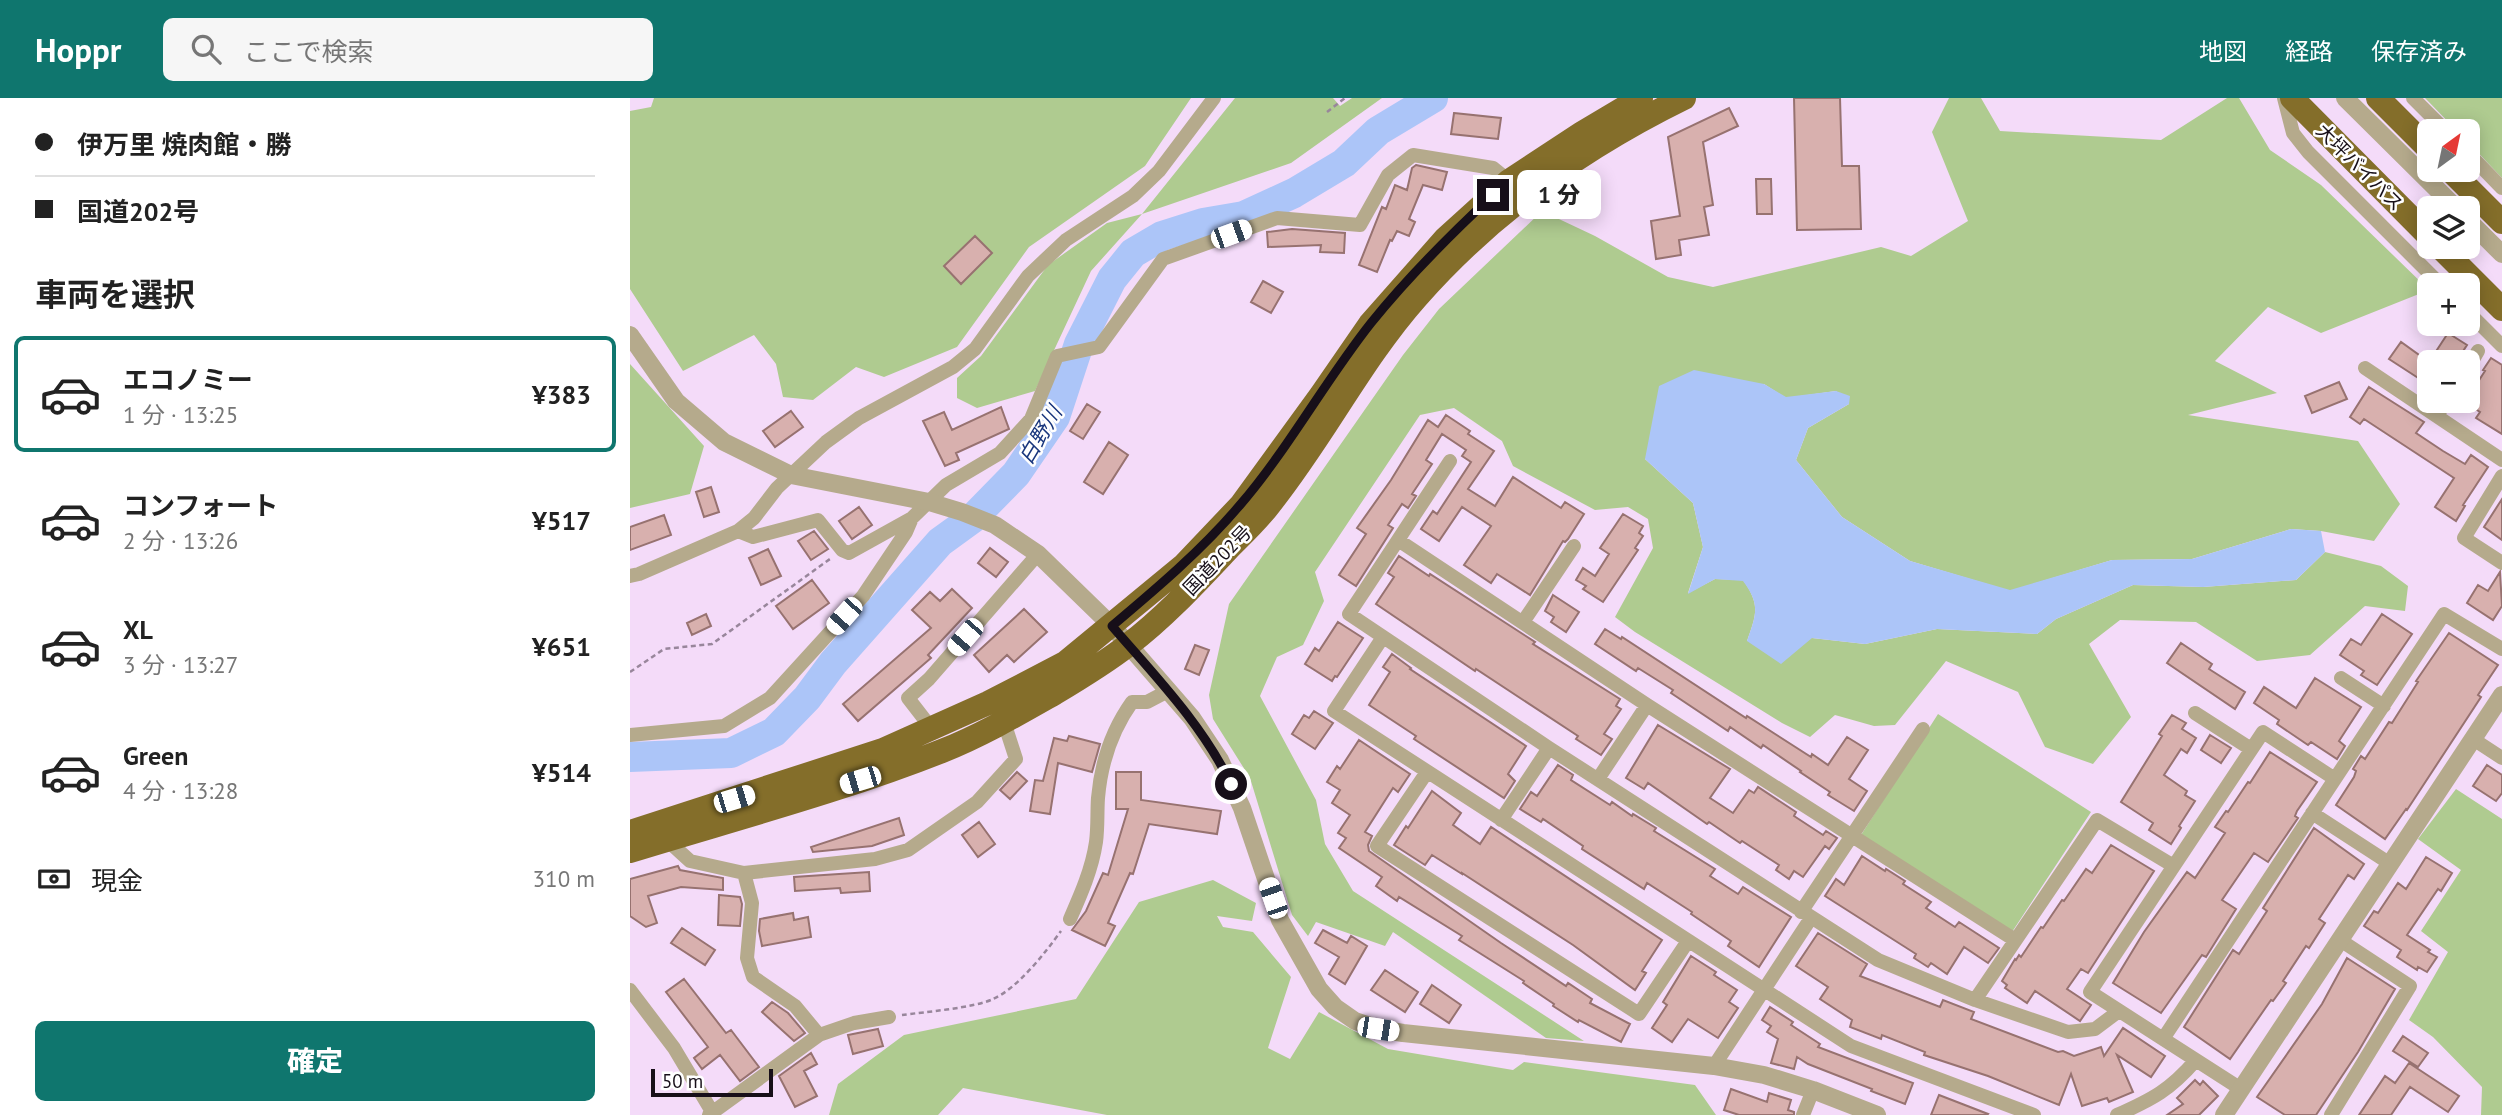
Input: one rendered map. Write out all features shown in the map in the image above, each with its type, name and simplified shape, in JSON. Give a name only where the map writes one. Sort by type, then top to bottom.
[{"type":"highway","name":"国道202号","points":[[630,832],[813,774],[932,729],[1065,663],[1184,565],[1241,505],[1370,324],[1445,239],[1508,181],[1641,98]]},
{"type":"highway","name":"国道202号","points":[[630,851],[884,773],[945,750],[1004,723],[1086,675],[1128,645],[1190,590],[1270,505],[1388,335],[1416,298],[1458,255],[1518,201],[1579,158],[1637,121],[1684,98]]},
{"type":"highway","name":"大坪バイパス","points":[[2292,98],[2417,224]]},
{"type":"highway","points":[[2378,98],[2417,137]]},
{"type":"highway","points":[[2462,182],[2502,222]]},
{"type":"highway","points":[[2452,259],[2502,309]]},
{"type":"street","points":[[630,576],[738,531],[754,518],[777,488],[826,442],[859,418],[953,367],[975,349],[1028,276],[1066,240],[1133,196],[1150,179],[1214,98]]},
{"type":"street","points":[[2284,98],[2293,133],[2308,152],[2429,273]]},
{"type":"street","points":[[2345,98],[2444,196]]},
{"type":"street","points":[[2413,98],[2434,119]]},
{"type":"street","points":[[738,531],[753,537],[818,520],[842,550],[849,553],[912,518],[946,485],[1000,453],[1031,419],[1057,356],[1099,347],[1163,259],[1277,218],[1360,225],[1388,175],[1413,155],[1493,168],[1508,181]]},
{"type":"street","points":[[2480,165],[2502,188]]},
{"type":"street","points":[[2480,232],[2502,254]]},
{"type":"street","points":[[2480,324],[2502,346]]},
{"type":"street","points":[[630,335],[677,401],[724,442],[791,475],[929,502],[995,525],[1038,554],[1112,626],[1192,718],[1220,761],[1242,808],[1280,920],[1304,965],[1335,1007],[1355,1021],[1378,1029],[1403,1033],[1714,1066],[1764,1075],[1813,1090],[1877,1115]]},
{"type":"street","points":[[2365,368],[2502,460]]},
{"type":"street","points":[[1450,461],[1349,614],[1549,748],[1878,960],[1975,1000],[2067,1032],[2095,1029],[2119,1011]]},
{"type":"street","points":[[2502,476],[2464,538],[2502,563]]},
{"type":"street","points":[[630,735],[724,726],[770,698],[863,596],[906,532],[912,518]]},
{"type":"street","points":[[1398,540],[1647,705],[2015,940]]},
{"type":"street","points":[[1523,622],[1574,546]]},
{"type":"street","points":[[932,729],[908,698],[929,679],[1038,554]]},
{"type":"street","points":[[2163,1038],[2444,614],[2502,649]]},
{"type":"street","points":[[1383,637],[1334,710],[1851,1046],[2009,1111],[2034,1115]]},
{"type":"street","points":[[2341,678],[2384,706]]},
{"type":"street","points":[[1070,919],[1092,867],[1097,839],[1098,797],[1106,756],[1119,720],[1132,702],[1147,702],[1168,691]]},
{"type":"street","points":[[2224,1115],[2502,695]]},
{"type":"street","points":[[1598,779],[1647,705]]},
{"type":"street","points":[[2195,713],[2251,749]]},
{"type":"street","points":[[667,840],[690,861],[744,873],[875,859],[908,850],[977,802],[1016,759],[1004,723]]},
{"type":"street","points":[[1714,1066],[1764,989],[1853,836],[1923,729]]},
{"type":"street","points":[[2241,1089],[2090,992],[2263,732],[2335,779]]},
{"type":"street","points":[[2473,739],[2502,758]]},
{"type":"street","points":[[1501,820],[1549,748]]},
{"type":"street","points":[[1427,772],[1377,845],[1639,1014],[1688,941]]},
{"type":"street","points":[[2312,813],[2389,863]]},
{"type":"street","points":[[1975,1000],[2097,820],[2172,865]]},
{"type":"street","points":[[744,873],[752,903],[747,958],[753,976],[795,1006],[819,1035]]},
{"type":"street","points":[[2331,1115],[2410,986],[2340,940]]},
{"type":"street","points":[[630,990],[674,1048],[712,1114],[819,1035],[854,1023],[888,1017]]},
{"type":"street","points":[[2117,1115],[2154,1099],[2182,1076],[2196,1060]]},
{"type":"street","points":[[1803,1115],[1813,1090]]},
{"type":"path","points":[[1327,112],[1345,98]]},
{"type":"path","points":[[630,672],[664,649],[712,644],[842,550]]},
{"type":"path","points":[[888,1017],[990,1001],[1003,993],[1045,953],[1070,919]]},
{"type":"green space","points":[[654,98],[1191,98],[1145,166],[1029,247],[957,347],[884,377],[856,367],[813,400],[783,397],[776,364],[754,335],[683,371],[630,289],[630,111],[651,107]]},
{"type":"green space","points":[[1235,98],[1333,98],[1340,106],[1352,98],[1382,98],[1291,163],[1142,214]]},
{"type":"green space","points":[[1949,98],[1981,98],[2000,131],[2161,140],[2227,98],[2239,98],[2270,150],[2321,185],[2417,278],[2417,295],[2321,333],[2268,307],[2215,361],[2277,393],[2188,415],[2358,441],[2400,504],[2374,541],[2321,531],[2291,529],[2192,559],[2112,560],[2010,591],[1910,561],[1842,517],[1796,460],[1808,428],[1849,404],[1836,391],[1786,398],[1764,384],[1645,459],[1693,503],[1703,547],[1688,593],[1715,579],[1743,580],[1755,603],[1753,624],[1747,641],[1812,638],[1865,644],[1937,629],[2037,634],[2056,619],[2133,585],[2203,587],[2296,580],[2325,552],[2381,566],[2408,586],[2405,611],[2365,606],[2310,655],[2257,661],[2196,622],[2120,620],[2089,644],[2131,717],[2093,764],[2045,747],[2018,692],[1946,661],[1895,725],[1874,726],[1835,715],[1810,737],[1782,723],[1615,617],[1653,548],[1648,519],[1628,507],[1595,510],[1513,466],[1502,441],[1454,408],[1420,415],[1315,572],[1324,601],[1303,645],[1277,657],[1260,696],[1316,800],[1325,844],[1353,891],[1584,1041],[1546,1038],[1393,932],[1385,946],[1316,922],[1308,936],[1292,915],[1250,778],[1213,719],[1209,695],[1229,604],[1403,355],[1439,309],[1542,211],[1595,236],[1668,277],[1713,287],[1881,247],[1911,256],[1968,221],[1932,132]]},
{"type":"green space","points":[[2425,98],[2502,98],[2502,178],[2480,155],[2480,119],[2445,119]]},
{"type":"green space","points":[[1142,214],[1091,271],[1035,391],[977,408],[957,398],[957,378],[981,356],[1048,265],[1107,223]]},
{"type":"green space","points":[[630,364],[704,446],[690,494],[630,508]]},
{"type":"green space","points":[[1938,714],[2091,812],[2012,932],[1861,835]]},
{"type":"green space","points":[[2456,789],[2502,819],[2502,1115],[2481,1115],[2482,1087],[2433,1037],[2409,1020],[2448,952],[2421,931],[2461,870],[2418,839]]},
{"type":"green space","points":[[1213,880],[1256,903],[1252,921],[1217,916],[1223,927],[1253,932],[1291,977],[1268,1048],[1290,1059],[1319,1012],[1388,1049],[1513,1070],[1524,1062],[1695,1085],[1716,1115],[1107,1115],[963,1088],[938,1115],[829,1115],[838,1084],[904,1035],[1076,999],[1139,902]]},
{"type":"water","points":[[1694,370],[1764,384],[1786,397],[1836,391],[1850,396],[1849,404],[1808,428],[1796,460],[1842,517],[1910,561],[2010,590],[2112,560],[2192,559],[2291,529],[2321,531],[2325,552],[2296,580],[2203,587],[2133,585],[2056,619],[2037,634],[1937,629],[1865,644],[1812,638],[1781,664],[1747,641],[1753,624],[1755,604],[1743,581],[1715,579],[1688,594],[1703,547],[1693,503],[1645,459],[1659,386]]},
{"type":"building","points":[[1794,98],[1840,98],[1842,166],[1859,166],[1861,229],[1797,230]]},
{"type":"building","points":[[1729,108],[1738,126],[1703,142],[1713,205],[1704,207],[1709,235],[1679,240],[1681,255],[1656,259],[1651,221],[1680,216],[1668,137]]},
{"type":"building","points":[[1454,113],[1501,118],[1498,139],[1451,134]]},
{"type":"building","points":[[1416,165],[1447,172],[1442,190],[1423,185],[1409,219],[1415,222],[1409,236],[1397,231],[1392,241],[1390,240],[1377,272],[1359,265],[1382,207],[1386,209],[1395,185],[1407,190],[1412,168]]},
{"type":"building","points":[[1756,179],[1771,179],[1772,214],[1757,214]]},
{"type":"building","points":[[1292,229],[1345,233],[1344,253],[1320,252],[1321,245],[1268,247],[1267,232]]},
{"type":"building","points":[[975,236],[992,253],[961,284],[944,266]]},
{"type":"building","points":[[1263,281],[1283,292],[1271,313],[1251,302]]},
{"type":"building","points":[[2446,336],[2453,336],[2467,345],[2464,350],[2437,350]]},
{"type":"building","points":[[2401,342],[2417,353],[2417,377],[2389,359]]},
{"type":"building","points":[[2491,358],[2502,365],[2502,434],[2476,418],[2480,413],[2480,379],[2485,371],[2483,370]]},
{"type":"building","points":[[2339,382],[2347,399],[2312,413],[2305,396]]},
{"type":"building","points":[[2369,387],[2424,422],[2416,433],[2465,464],[2471,455],[2488,467],[2463,505],[2465,506],[2456,521],[2435,507],[2454,478],[2364,419],[2360,424],[2350,417]]},
{"type":"building","points":[[1087,404],[1100,412],[1083,439],[1070,431]]},
{"type":"building","points":[[1001,407],[1009,429],[956,453],[959,460],[945,466],[923,421],[944,412],[952,430]]},
{"type":"building","points":[[791,411],[803,427],[775,447],[763,431]]},
{"type":"building","points":[[1446,415],[1494,451],[1468,489],[1495,506],[1513,477],[1561,508],[1565,502],[1584,514],[1568,539],[1563,541],[1530,595],[1497,574],[1491,583],[1464,565],[1491,526],[1462,507],[1439,541],[1421,529],[1433,511],[1437,514],[1471,462],[1462,456],[1466,450],[1442,434],[1426,460],[1432,464],[1412,494],[1416,496],[1408,508],[1402,504],[1388,525],[1393,528],[1356,586],[1339,575],[1366,534],[1357,528],[1428,420],[1438,427]]},
{"type":"building","points":[[1109,442],[1128,455],[1103,494],[1084,482]]},
{"type":"building","points":[[711,487],[719,512],[704,517],[696,492]]},
{"type":"building","points":[[2502,499],[2502,540],[2484,527]]},
{"type":"building","points":[[859,507],[872,525],[852,539],[839,521]]},
{"type":"building","points":[[1623,514],[1643,526],[1639,533],[1643,536],[1635,548],[1638,550],[1603,602],[1583,589],[1586,586],[1576,580],[1583,568],[1595,576],[1609,554],[1600,548]]},
{"type":"building","points":[[664,515],[671,535],[630,550],[630,527]]},
{"type":"building","points":[[814,531],[828,549],[811,560],[798,541]]},
{"type":"building","points":[[990,548],[1008,562],[996,577],[978,563]]},
{"type":"building","points":[[768,549],[781,576],[761,585],[749,558]]},
{"type":"building","points":[[1399,556],[1620,699],[1616,706],[1621,709],[1604,734],[1612,739],[1601,755],[1576,739],[1578,736],[1376,604],[1394,577],[1388,573]]},
{"type":"building","points":[[2500,572],[2502,606],[2493,620],[2467,603],[2478,585],[2488,591]]},
{"type":"building","points":[[812,580],[829,603],[793,629],[776,606]]},
{"type":"building","points":[[952,589],[972,608],[928,655],[931,658],[858,721],[843,704],[931,628],[912,610],[930,592],[940,601]]},
{"type":"building","points":[[1553,595],[1579,612],[1566,632],[1551,622],[1554,617],[1545,611]]},
{"type":"building","points":[[1024,609],[1047,632],[1014,662],[1007,655],[989,672],[974,655]]},
{"type":"building","points":[[706,614],[711,626],[692,635],[687,623]]},
{"type":"building","points":[[2382,614],[2412,634],[2377,685],[2361,675],[2364,671],[2340,655],[2351,639],[2361,645]]},
{"type":"building","points":[[1338,622],[1363,638],[1332,681],[1305,664],[1315,648],[1319,651]]},
{"type":"building","points":[[1605,629],[1621,639],[1622,637],[1746,718],[1747,716],[1828,765],[1847,737],[1868,750],[1849,779],[1867,791],[1854,811],[1828,795],[1830,792],[1763,745],[1761,748],[1730,727],[1728,731],[1671,693],[1673,690],[1638,668],[1636,671],[1595,644]]},
{"type":"building","points":[[2449,633],[2498,665],[2478,695],[2481,697],[2385,839],[2336,805],[2354,777],[2356,771],[2353,769],[2361,756],[2365,759],[2389,722],[2392,723],[2418,682],[2416,681]]},
{"type":"building","points":[[2181,643],[2212,664],[2209,669],[2245,692],[2235,709],[2167,663]]},
{"type":"building","points":[[1195,645],[1209,650],[1199,675],[1185,669]]},
{"type":"building","points":[[1392,654],[1410,669],[1526,746],[1508,774],[1515,781],[1504,798],[1414,739],[1416,736],[1369,705],[1390,672],[1383,667]]},
{"type":"building","points":[[2315,678],[2361,707],[2339,741],[2345,746],[2337,759],[2311,742],[2308,745],[2277,724],[2279,720],[2254,703],[2264,687],[2296,708]]},
{"type":"building","points":[[1314,711],[1333,723],[1315,749],[1292,734],[1304,715],[1309,718]]},
{"type":"building","points":[[2172,715],[2186,723],[2182,729],[2196,738],[2187,753],[2181,749],[2164,775],[2187,791],[2185,795],[2195,801],[2171,844],[2149,830],[2153,823],[2121,802]]},
{"type":"building","points":[[1658,725],[1730,769],[1710,798],[1733,813],[1749,790],[1754,793],[1758,787],[1796,812],[1794,816],[1823,835],[1826,831],[1837,838],[1829,849],[1825,846],[1803,877],[1794,871],[1789,879],[1776,870],[1779,865],[1742,841],[1740,843],[1709,822],[1707,824],[1648,783],[1644,789],[1626,778]]},
{"type":"building","points":[[2210,735],[2231,748],[2221,763],[2201,750]]},
{"type":"building","points":[[1069,736],[1100,744],[1092,772],[1058,763],[1050,814],[1030,811],[1035,780],[1043,781],[1054,738],[1067,741]]},
{"type":"building","points":[[1359,740],[1410,774],[1398,792],[1393,788],[1365,832],[1372,836],[1368,845],[1369,851],[1501,943],[1566,986],[1568,983],[1592,999],[1590,1003],[1630,1024],[1621,1042],[1579,1020],[1578,1022],[1553,1006],[1554,1004],[1523,983],[1524,981],[1459,940],[1462,936],[1399,897],[1397,901],[1376,886],[1382,877],[1339,848],[1346,838],[1338,833],[1350,815],[1332,803],[1340,790],[1327,782],[1337,766],[1340,769]]},
{"type":"building","points":[[2270,752],[2317,782],[2297,811],[2295,816],[2298,818],[2268,862],[2254,853],[2222,900],[2236,909],[2206,957],[2202,955],[2161,1013],[2113,983],[2144,932],[2187,872],[2195,878],[2225,833],[2215,827],[2248,782],[2250,783]]},
{"type":"building","points":[[1558,765],[1573,775],[1571,780],[1610,805],[1612,802],[1656,828],[1654,831],[1715,869],[1710,876],[1738,894],[1743,887],[1791,917],[1759,967],[1728,946],[1731,941],[1691,914],[1692,912],[1647,883],[1644,889],[1582,849],[1583,846],[1543,819],[1541,822],[1520,809],[1531,792],[1537,796]]},
{"type":"building","points":[[2487,765],[2502,775],[2502,793],[2496,801],[2473,786]]},
{"type":"building","points":[[1017,772],[1027,781],[1010,799],[1000,790]]},
{"type":"building","points":[[1116,772],[1141,772],[1141,800],[1221,811],[1217,834],[1149,824],[1133,874],[1130,873],[1108,923],[1115,926],[1105,946],[1072,930],[1086,911],[1103,873],[1108,875],[1128,809],[1116,809]]},
{"type":"building","points":[[1432,791],[1461,813],[1453,825],[1480,844],[1491,827],[1662,940],[1642,971],[1646,973],[1635,990],[1573,945],[1462,873],[1432,855],[1425,865],[1394,845]]},
{"type":"building","points":[[899,818],[904,835],[872,846],[813,852],[811,847]]},
{"type":"building","points":[[979,822],[995,844],[978,857],[962,835]]},
{"type":"building","points":[[2314,828],[2364,864],[2354,879],[2348,875],[2319,919],[2325,923],[2309,948],[2306,946],[2283,981],[2286,983],[2230,1059],[2184,1027],[2233,950],[2239,954],[2267,911],[2263,908]]},
{"type":"building","points":[[2111,845],[2154,871],[2088,973],[2081,969],[2067,989],[2091,1005],[2080,1021],[2035,991],[2027,1003],[2005,988],[2007,985],[2002,981],[2015,959],[2019,955],[2021,957],[2086,869],[2092,873]]},
{"type":"building","points":[[1862,856],[1905,881],[1903,884],[1931,902],[1926,908],[1955,927],[1959,922],[1999,948],[1988,963],[1964,947],[1947,974],[1931,963],[1928,967],[1914,958],[1916,954],[1825,896],[1836,879],[1844,885]]},
{"type":"building","points":[[2426,857],[2452,873],[2407,935],[2437,957],[2427,972],[2418,967],[2417,970],[2397,957],[2401,950],[2364,926],[2374,911],[2378,913],[2398,883],[2406,889]]},
{"type":"building","points":[[678,866],[680,870],[723,878],[723,890],[681,887],[648,896],[657,923],[646,927],[630,916],[630,879]]},
{"type":"building","points":[[869,872],[870,891],[841,893],[840,888],[795,891],[794,877]]},
{"type":"building","points":[[719,895],[740,897],[740,926],[718,925]]},
{"type":"building","points":[[793,913],[794,920],[808,917],[811,937],[762,946],[760,919]]},
{"type":"building","points":[[682,928],[715,950],[705,965],[671,943]]},
{"type":"building","points":[[1323,930],[1347,943],[1351,936],[1367,946],[1345,984],[1329,974],[1339,957],[1315,943]]},
{"type":"building","points":[[1818,933],[1867,964],[1860,976],[1940,1007],[1943,1000],[1974,1012],[1971,1019],[2058,1052],[2063,1051],[2074,1056],[2101,1047],[2104,1056],[2123,1028],[2165,1056],[2151,1077],[2117,1055],[2133,1092],[2109,1102],[2107,1098],[2082,1106],[2071,1074],[2059,1105],[1988,1076],[1924,1055],[1925,1052],[1882,1035],[1881,1039],[1850,1027],[1852,1020],[1820,999],[1828,987],[1796,966]]},
{"type":"building","points":[[1691,956],[1737,990],[1729,1002],[1738,1008],[1718,1038],[1688,1019],[1672,1042],[1652,1028],[1667,1005],[1663,1002]]},
{"type":"building","points":[[2347,958],[2395,989],[2358,1052],[2316,1115],[2285,1115],[2257,1097],[2322,1004]]},
{"type":"building","points":[[1385,970],[1418,992],[1405,1012],[1371,990]]},
{"type":"building","points":[[684,979],[726,1033],[731,1030],[759,1067],[740,1081],[720,1055],[702,1069],[694,1058],[708,1047],[666,992]]},
{"type":"building","points":[[1432,985],[1461,1005],[1449,1023],[1420,1004]]},
{"type":"building","points":[[772,1002],[788,1013],[805,1033],[794,1041],[762,1012]]},
{"type":"building","points":[[1770,1007],[1820,1044],[1818,1047],[1913,1083],[1905,1104],[1797,1057],[1794,1069],[1771,1063],[1778,1039],[1767,1032],[1771,1026],[1762,1020]]},
{"type":"building","points":[[878,1029],[883,1046],[853,1054],[848,1035]]},
{"type":"building","points":[[2403,1036],[2428,1053],[2418,1067],[2393,1051]]},
{"type":"building","points":[[811,1053],[817,1064],[804,1071],[817,1096],[795,1107],[779,1076]]},
{"type":"building","points":[[2409,1063],[2459,1096],[2448,1112],[2410,1087],[2391,1115],[2359,1115],[2385,1076],[2395,1083]]},
{"type":"building","points":[[2195,1080],[2200,1085],[2203,1081],[2218,1096],[2199,1115],[2167,1115],[2183,1104],[2177,1098]]},
{"type":"building","points":[[1731,1089],[1767,1102],[1769,1093],[1791,1100],[1788,1110],[1794,1112],[1794,1115],[1739,1115],[1724,1110]]},
{"type":"building","points":[[1939,1095],[1988,1114],[1931,1115]]},
{"type":"waterway","name":"白野川","points":[[630,757],[731,753],[774,732],[807,698],[833,663],[940,542],[973,518],[1016,474],[1055,417],[1079,344],[1112,279],[1133,253],[1162,236],[1203,223],[1244,216],[1294,193],[1344,163],[1378,131],[1433,98]]},
{"type":"route","points":[[1231,784],[1220,761],[1192,718],[1112,626],[1184,565],[1241,505],[1370,324],[1445,239],[1493,195]]}]
